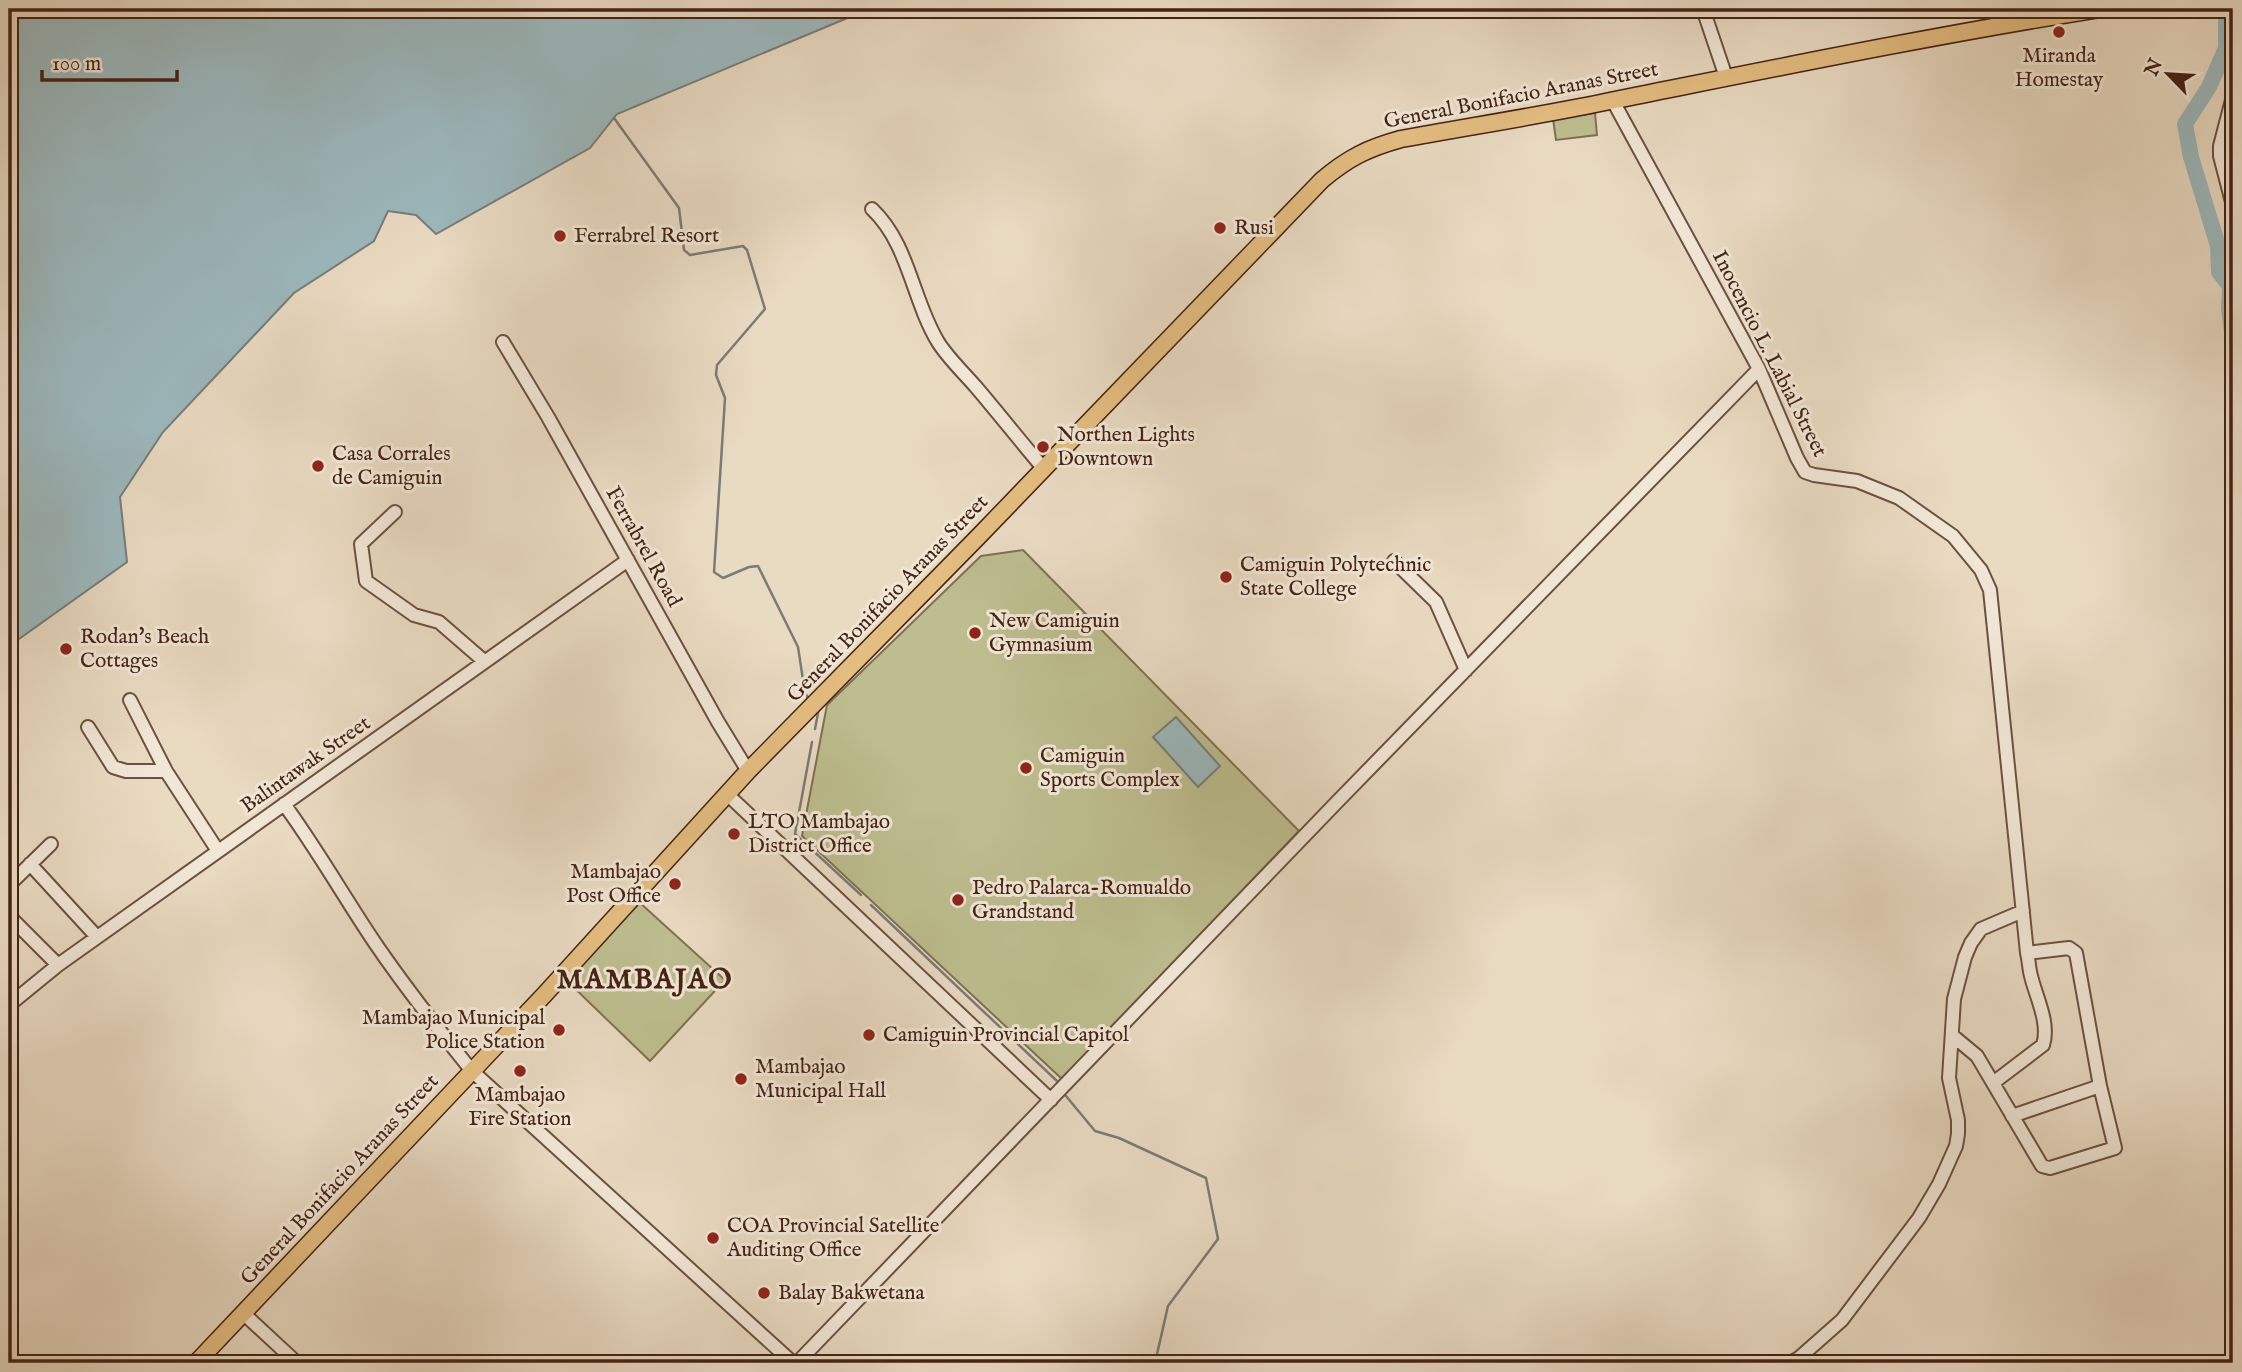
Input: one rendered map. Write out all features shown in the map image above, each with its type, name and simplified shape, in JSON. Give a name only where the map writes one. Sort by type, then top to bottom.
[{"type":"main road","name":"General Bonifacio Aranas Street","points":[[196,1363],[545,994],[748,771],[1322,180],[1352,157],[1401,139],[1614,101],[1729,76],[1972,30],[2099,9]]},
{"type":"street","points":[[1703,9],[1729,76]]},
{"type":"street","points":[[2233,96],[2220,156],[2233,206]]},
{"type":"street","name":"Inocencio L. Labial Street","points":[[1614,101],[1759,369],[1805,472],[1857,481],[1899,498],[1953,536],[1981,570],[1990,590],[2023,911]]},
{"type":"street","points":[[872,209],[884,221],[900,250],[911,274],[919,307],[939,343],[1044,469]]},
{"type":"street","name":"Ferrabrel Road","points":[[503,342],[748,771]]},
{"type":"street","points":[[284,804],[312,841],[376,943],[472,1071],[795,1363],[1759,369]]},
{"type":"street","points":[[395,512],[361,544],[366,581],[414,615],[439,622],[484,661]]},
{"type":"street","name":"Balintawak Street","points":[[9,1005],[58,965],[628,560]]},
{"type":"street","points":[[1394,561],[1436,602],[1466,670]]},
{"type":"street","points":[[130,700],[166,771],[218,851]]},
{"type":"street","points":[[88,726],[113,767],[126,771],[166,771]]},
{"type":"street","points":[[727,794],[1051,1100]]},
{"type":"street","points":[[9,885],[51,844]]},
{"type":"street","points":[[30,864],[97,937]]},
{"type":"street","points":[[1790,1363],[1799,1359],[1842,1320],[1919,1218],[1939,1184],[1956,1146],[1958,1135],[1958,1120],[1949,1078],[1954,999],[1965,957],[1981,929],[2023,911],[2031,975],[2044,1023],[2045,1038],[2043,1045],[1993,1083]]},
{"type":"street","points":[[9,916],[58,965]]},
{"type":"street","points":[[1953,1036],[1977,1056],[2028,1145],[2045,1167],[2115,1148],[2100,1086],[2075,951],[2069,948],[2028,953]]},
{"type":"street","points":[[9,986],[20,996]]},
{"type":"street","points":[[2012,1116],[2100,1086]]},
{"type":"street","points":[[243,1314],[298,1363]]},
{"type":"green space","points":[[1595,113],[1597,135],[1556,140],[1553,119]]},
{"type":"green space","name":"Camiguin Sports Complex","points":[[1023,550],[1299,831],[1062,1079],[802,836],[827,705],[981,556]]},
{"type":"green space","points":[[639,902],[725,980],[650,1061],[567,981]]},
{"type":"water","points":[[9,9],[869,9],[617,114],[590,148],[436,234],[416,215],[388,211],[374,241],[294,293],[163,432],[120,497],[127,562],[9,646]]},
{"type":"water","points":[[1176,717],[1220,766],[1198,787],[1153,737]]},
{"type":"waterway","points":[[2226,9],[2226,48],[2209,87],[2185,124],[2191,157],[2218,246],[2219,272],[2230,286],[2229,308],[2233,341]]},
{"type":"waterway","points":[[614,118],[679,208],[684,250],[690,255],[743,246],[747,250],[765,309],[717,365],[716,375],[725,398],[714,572],[723,578],[758,566],[798,647],[805,693],[810,701]]},
{"type":"waterway","points":[[815,729],[818,713],[816,709]]},
{"type":"waterway","points":[[812,742],[795,834],[861,895]]},
{"type":"waterway","points":[[871,905],[1057,1081]]},
{"type":"waterway","points":[[1066,1096],[1095,1131],[1119,1138],[1206,1178],[1218,1239],[1168,1306],[1155,1363]]},
{"type":"place","name":"Miranda Homestay","points":[[2059,32]]},
{"type":"place","name":"Rusi","points":[[1220,228]]},
{"type":"place","name":"Ferrabrel Resort","points":[[560,236]]},
{"type":"place","name":"Northen Lights Downtown","points":[[1043,447]]},
{"type":"place","name":"Casa Corrales de Camiguin","points":[[318,466]]},
{"type":"place","name":"Camiguin Polytechnic State College","points":[[1226,577]]},
{"type":"place","name":"New Camiguin Gymnasium","points":[[975,633]]},
{"type":"place","name":"Rodan's Beach Cottages","points":[[66,649]]},
{"type":"place","name":"Camiguin Sports Complex","points":[[1026,768]]},
{"type":"place","name":"LTO Mambajao District Office","points":[[734,834]]},
{"type":"place","name":"Mambajao Post Office","points":[[675,884]]},
{"type":"place","name":"Pedro Palarca-Romualdo Grandstand","points":[[958,900]]},
{"type":"place","name":"Mambajao Municipal Police Station","points":[[559,1030]]},
{"type":"place","name":"Camiguin Provincial Capitol","points":[[869,1035]]},
{"type":"place","name":"Mambajao Fire Station","points":[[520,1071]]},
{"type":"place","name":"Mambajao Municipal Hall","points":[[741,1079]]},
{"type":"place","name":"COA Provincial Satellite Auditing Office","points":[[713,1238]]},
{"type":"place","name":"Balay Bakwetana","points":[[764,1293]]},
{"type":"district","name":"MAMBAJAO","points":[[645,980]]}]
